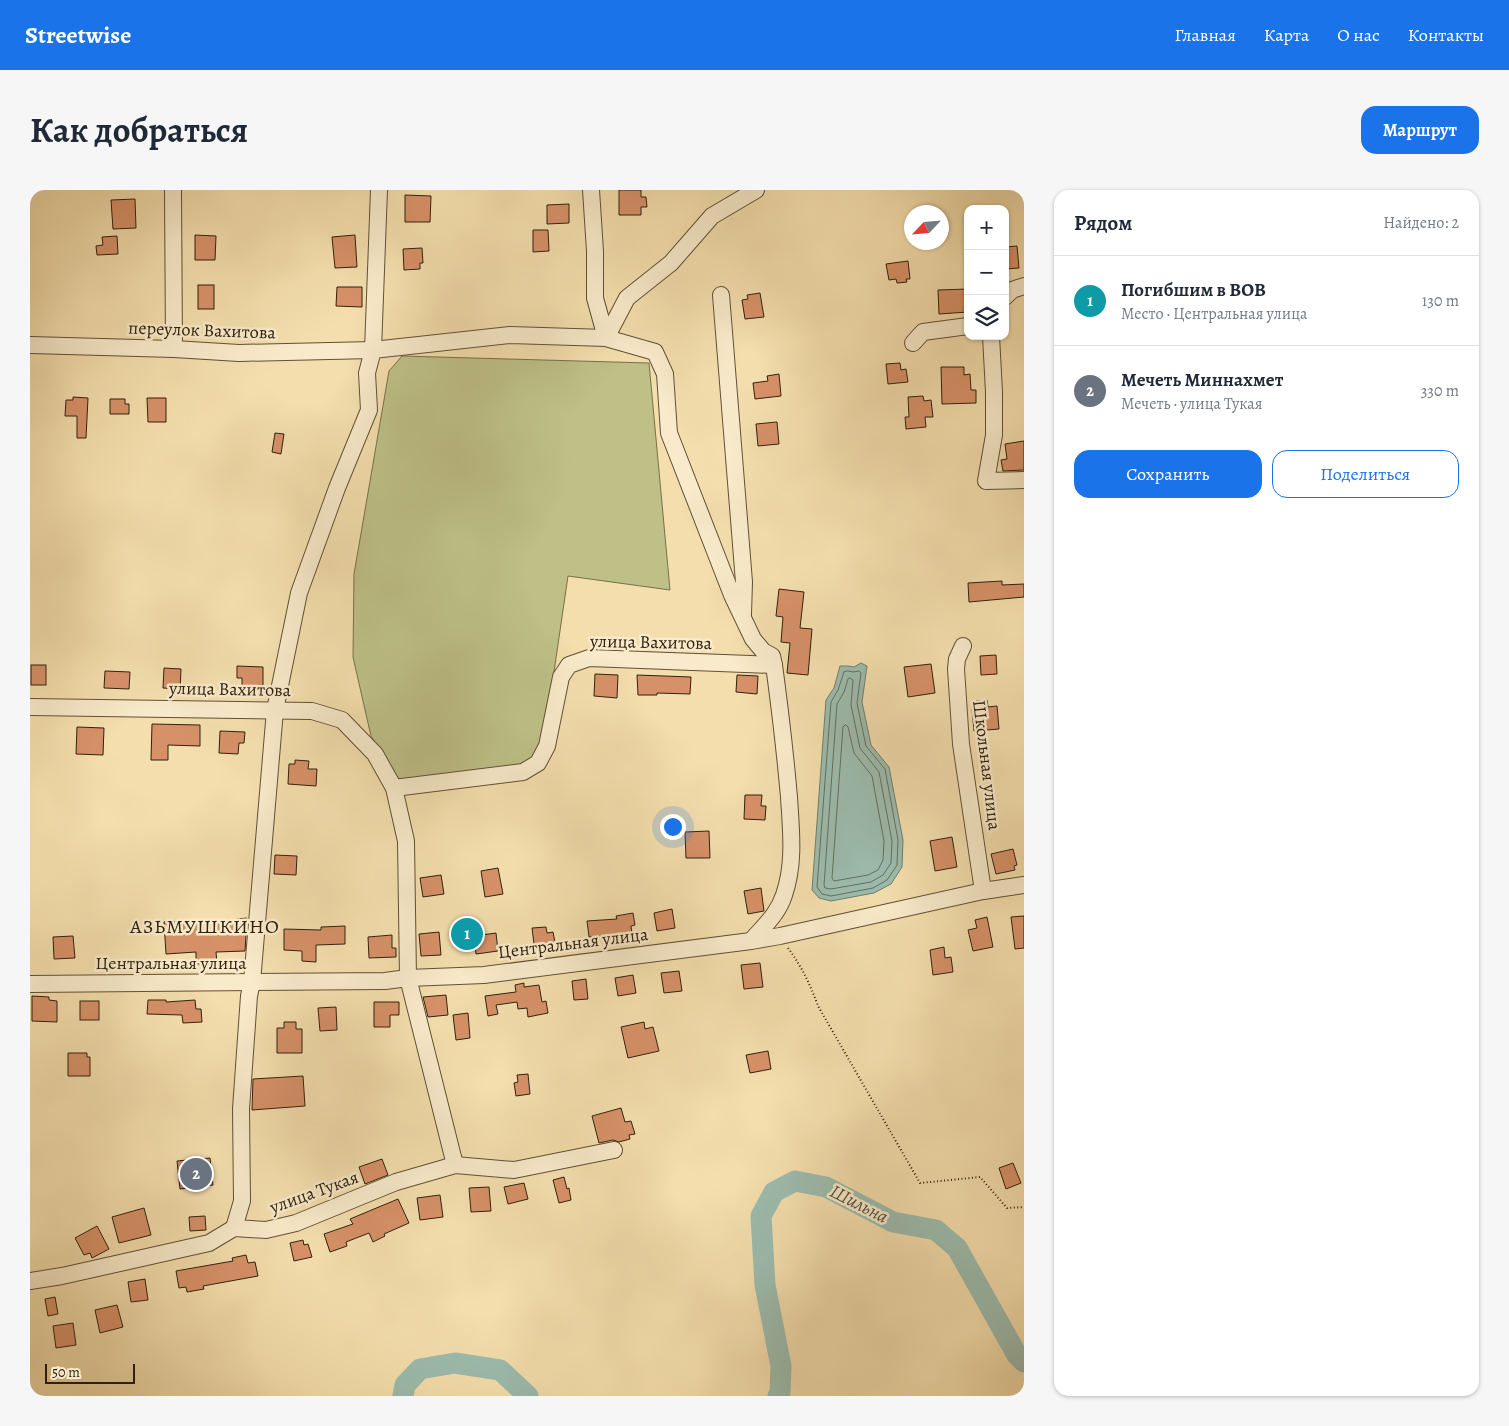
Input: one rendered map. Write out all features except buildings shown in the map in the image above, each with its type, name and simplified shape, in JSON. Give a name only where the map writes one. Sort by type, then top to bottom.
[{"type":"street","points":[[173,190],[174,349]]},
{"type":"street","points":[[30,1281],[62,1276],[209,1243],[234,1228],[242,1201],[242,1110],[249,996],[252,982],[275,710],[299,593],[337,488],[369,410],[367,373],[373,350],[379,190]]},
{"type":"street","points":[[591,190],[595,251],[595,298],[606,338]]},
{"type":"street","points":[[606,338],[627,298],[671,263],[712,216],[756,190]]},
{"type":"street","points":[[1007,295],[1012,290],[1024,286]]},
{"type":"street","points":[[720,295],[744,582],[743,616],[753,639],[763,651],[772,656],[774,664],[785,747],[791,835],[791,866],[784,895],[776,913],[751,940]]},
{"type":"street","points":[[912,342],[923,332],[964,327]]},
{"type":"street","name":"переулок Вахитова","points":[[30,345],[174,349],[239,353],[373,350],[510,335],[606,338],[656,352],[665,374],[669,433],[732,595],[743,616]]},
{"type":"street","points":[[990,340],[994,392],[994,435],[986,481],[1024,480]]},
{"type":"street","name":"Школьная улица","points":[[964,646],[957,659],[956,669],[961,744],[983,891]]},
{"type":"street","name":"улица Вахитова","points":[[394,788],[523,772],[538,763],[547,746],[561,677],[569,665],[582,660],[589,658],[774,664]]},
{"type":"street","name":"улица Вахитова","points":[[30,707],[312,711],[342,720],[375,754],[394,788],[406,841],[408,978],[455,1165]]},
{"type":"street","name":"Центральная улица","points":[[30,984],[385,981],[408,978],[484,975],[780,936],[983,891],[1024,885]]},
{"type":"street","points":[[776,913],[780,936]]},
{"type":"street","name":"улица Тукая","points":[[234,1228],[266,1230],[296,1223],[396,1182],[455,1165],[514,1170],[614,1150]]},
{"type":"path","points":[[780,936],[800,964],[810,983],[818,1006],[920,1183],[980,1178],[1007,1208],[1024,1207]]},
{"type":"green space","points":[[402,356],[649,363],[670,590],[568,576],[544,740],[541,751],[522,767],[463,775],[398,779],[371,736],[353,657],[354,574],[389,371]]},
{"type":"water","points":[[861,663],[867,666],[862,702],[871,745],[889,767],[903,840],[902,867],[891,884],[874,893],[831,901],[819,898],[812,890],[826,700],[834,688],[840,666],[854,667]]},
{"type":"waterway","name":"Шильна","points":[[778,1396],[780,1393],[781,1366],[765,1285],[761,1216],[774,1192],[795,1181],[826,1187],[893,1222],[936,1230],[957,1248],[1017,1355],[1024,1362]]},
{"type":"waterway","name":"Шильна","points":[[403,1396],[405,1385],[420,1369],[455,1363],[500,1370],[528,1396]]},
{"type":"place","name":"Погибшим в ВОВ","points":[[467,934]]},
{"type":"place","name":"Мечеть Миннахмет","points":[[196,1174]]},
{"type":"district","name":"АЗЬМУШКИНО","points":[[205,926]]}]
